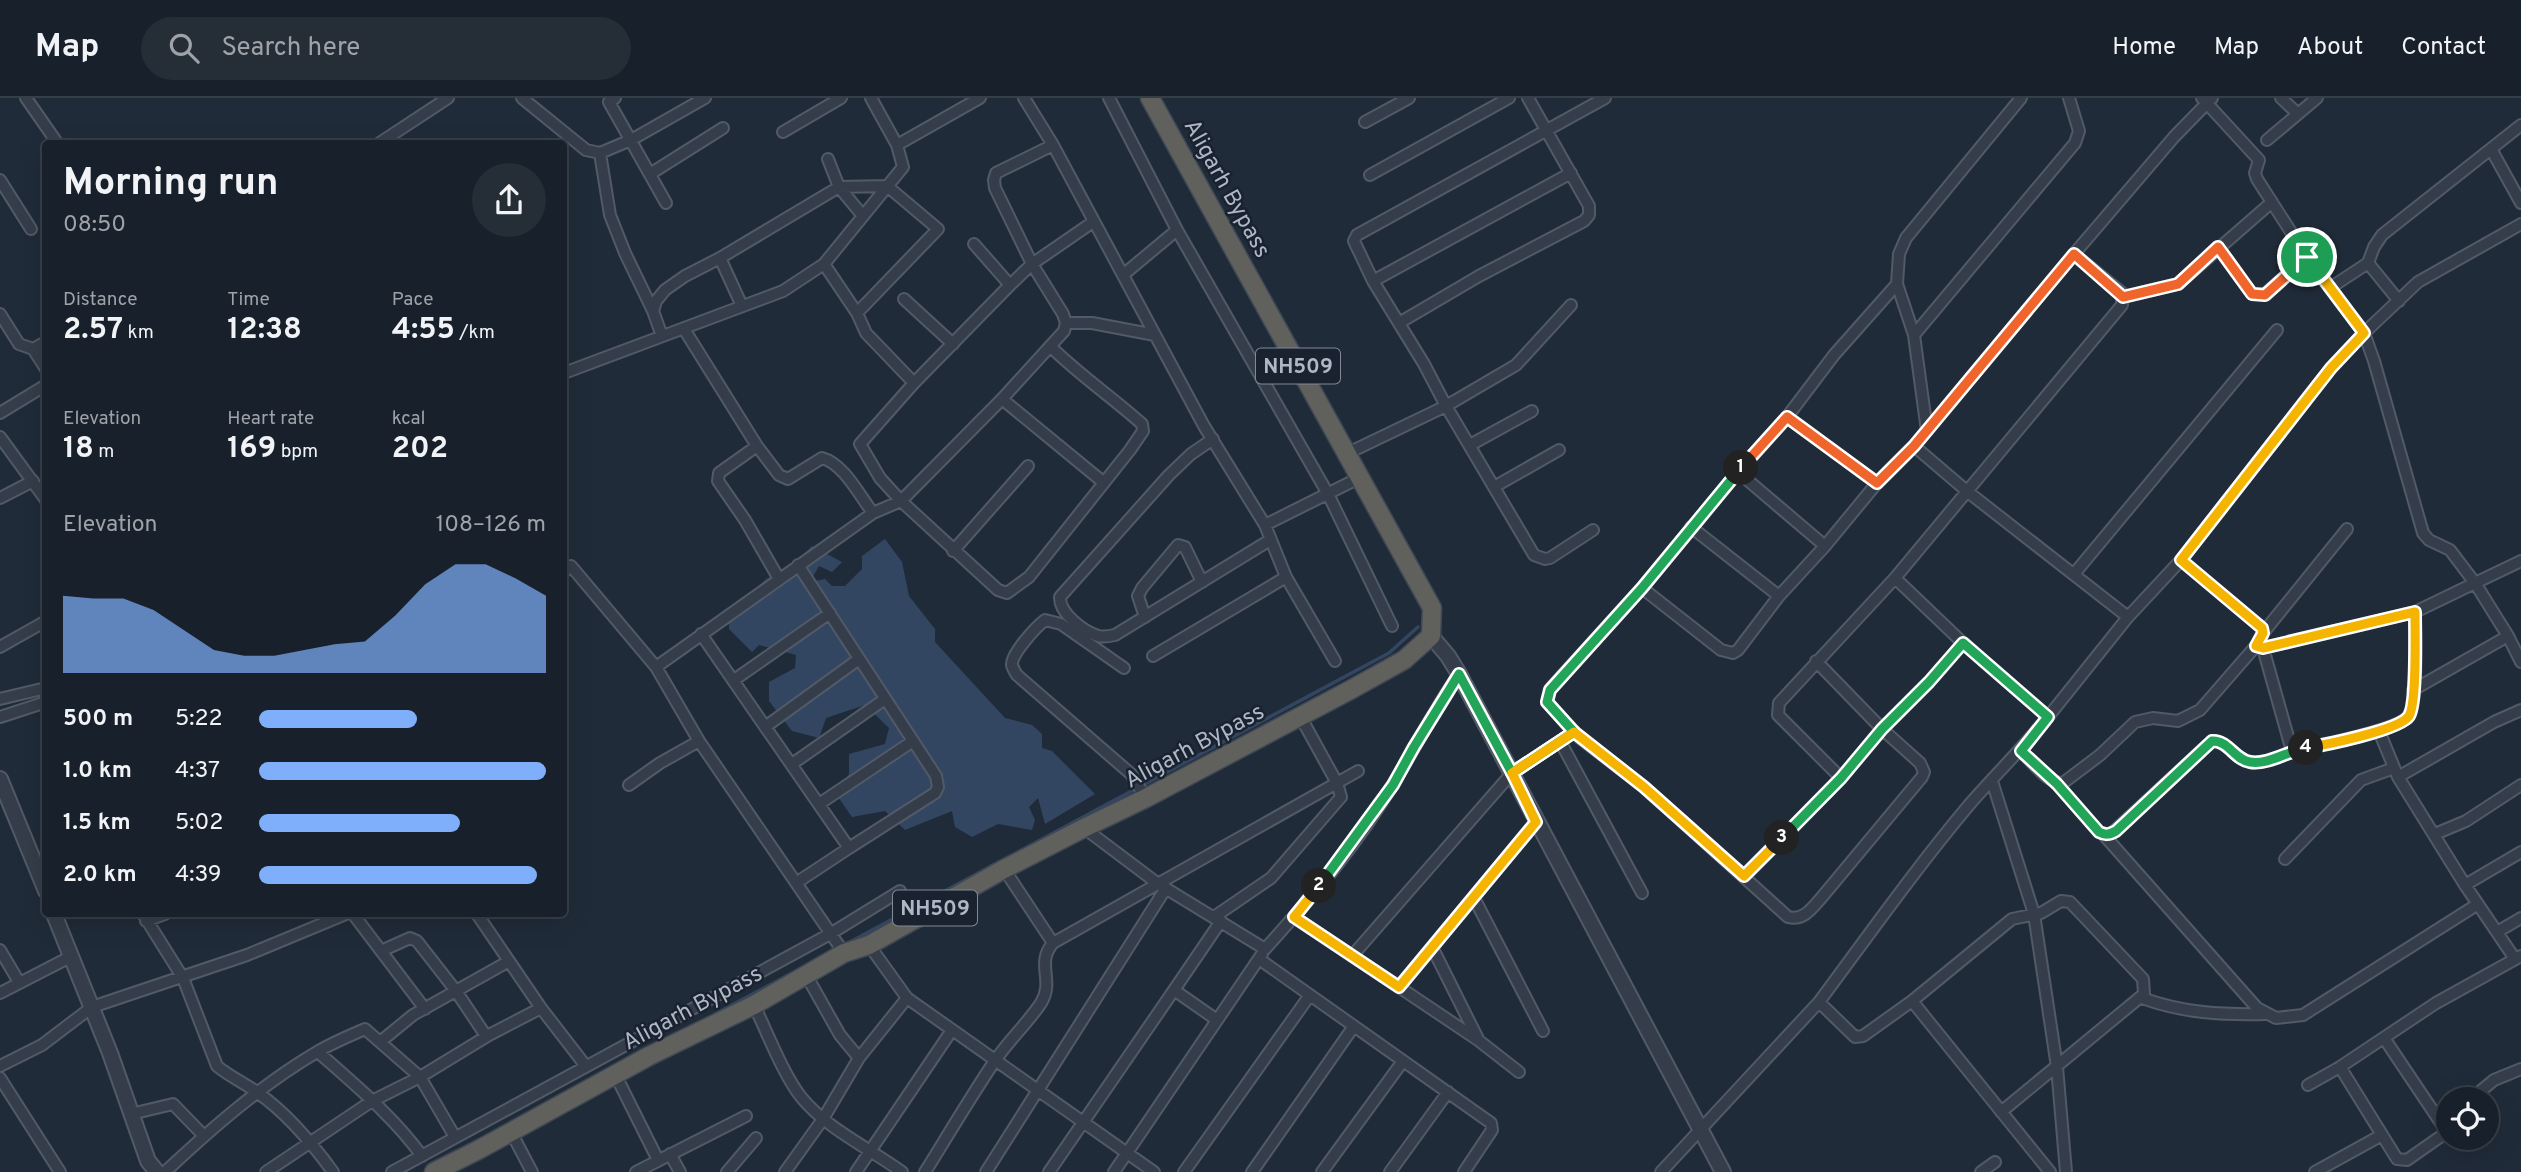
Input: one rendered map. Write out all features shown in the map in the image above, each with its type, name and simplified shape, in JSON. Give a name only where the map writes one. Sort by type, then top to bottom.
[{"type":"highway","name":"Aligarh Bypass","points":[[434,1172],[649,1056],[754,1005],[805,974],[838,944],[869,944],[1004,869],[1404,660],[1431,636],[1433,608],[1355,481],[1346,454],[1150,98]]},
{"type":"street","points":[[26,98],[55,140]]},
{"type":"street","points":[[384,140],[447,98]]},
{"type":"street","points":[[522,98],[586,150],[600,153],[631,140],[705,98]]},
{"type":"street","points":[[615,98],[609,102],[666,203]]},
{"type":"street","points":[[783,132],[841,98]]},
{"type":"street","points":[[567,372],[783,291],[824,264],[904,167],[897,145],[871,98]]},
{"type":"street","points":[[897,145],[980,98]]},
{"type":"street","points":[[1024,98],[1053,145],[1213,439],[1265,525],[1286,577],[1335,661]]},
{"type":"street","points":[[1110,98],[1177,230],[1328,494],[1392,626]]},
{"type":"street","points":[[1365,122],[1409,98]]},
{"type":"street","points":[[1370,175],[1509,98]]},
{"type":"street","points":[[1399,323],[1589,215],[1589,206],[1528,98]]},
{"type":"street","points":[[1593,530],[1550,558],[1534,555],[1354,244],[1357,235],[1605,98]]},
{"type":"street","points":[[1927,431],[1914,335],[1897,284],[1899,254],[1906,238],[2021,98]]},
{"type":"street","points":[[1914,335],[2075,143],[2078,131],[2069,98]]},
{"type":"street","points":[[2281,98],[2297,113]]},
{"type":"street","points":[[2267,140],[2317,98]]},
{"type":"street","points":[[1642,588],[1721,650],[1733,653],[1738,650],[1779,596],[1877,483],[1927,431],[2207,100],[2259,160],[2255,175],[2307,257],[2364,333],[2423,534],[2450,550],[2475,583],[2521,662]]},
{"type":"street","points":[[2330,288],[2368,262],[2382,235],[2521,125]]},
{"type":"street","points":[[650,174],[723,128]]},
{"type":"street","points":[[656,667],[873,513],[901,501],[1002,399],[1064,331],[1066,323],[1063,314],[1032,264],[993,180],[996,173],[1004,168],[1053,145]]},
{"type":"street","points":[[2491,149],[2521,203]]},
{"type":"street","points":[[600,153],[611,215],[662,336]]},
{"type":"street","points":[[828,159],[839,187],[863,216]]},
{"type":"street","points":[[1373,281],[1571,173]]},
{"type":"street","points":[[0,180],[31,229]]},
{"type":"street","points":[[653,310],[665,290],[685,276],[839,187],[887,186],[937,229],[857,313]]},
{"type":"street","points":[[2123,297],[2178,284],[2272,202]]},
{"type":"street","points":[[1050,346],[1065,362],[1104,390],[1142,424],[1143,430],[1029,577],[1007,593],[998,590],[953,551],[901,501],[880,478],[860,444],[914,383],[1032,264],[1093,222]]},
{"type":"street","points":[[1661,1172],[1819,1002],[1971,803],[2021,751],[2128,617],[2181,560],[2331,368],[2418,282],[2521,225]]},
{"type":"street","points":[[1123,275],[1177,230]]},
{"type":"street","points":[[974,244],[1010,285]]},
{"type":"street","points":[[2218,247],[2252,294],[2258,295],[2265,295],[2307,257]]},
{"type":"street","points":[[2074,254],[2123,297]]},
{"type":"street","points":[[720,258],[742,306]]},
{"type":"street","points":[[2368,262],[2399,301]]},
{"type":"street","points":[[824,264],[857,313],[866,333],[914,383]]},
{"type":"street","points":[[1816,661],[1882,729],[1920,763],[1924,772],[1805,915],[1796,919],[1788,918],[1644,787],[1574,732],[1547,702],[1548,694],[1642,588],[1787,417],[1834,355],[1897,284]]},
{"type":"street","points":[[1841,778],[1777,711],[1779,703],[1816,661],[1866,612],[1968,492],[2122,305],[2123,297]]},
{"type":"street","points":[[904,299],[953,344]]},
{"type":"street","points":[[1346,454],[1446,406],[1517,365],[1571,305]]},
{"type":"street","points":[[0,314],[4,330],[19,344],[33,349],[42,363]]},
{"type":"street","points":[[1066,323],[1092,323],[1155,335]]},
{"type":"street","points":[[684,328],[757,446],[779,475],[788,479],[822,458],[829,460],[838,467],[873,513]]},
{"type":"street","points":[[2074,574],[2277,330]]},
{"type":"street","points":[[33,349],[42,344]]},
{"type":"street","points":[[0,413],[42,387]]},
{"type":"street","points":[[1002,399],[1103,482]]},
{"type":"street","points":[[1471,445],[1532,411]]},
{"type":"street","points":[[1787,417],[1877,483]]},
{"type":"street","points":[[0,437],[42,494]]},
{"type":"street","points":[[1213,439],[1191,454],[1169,475],[1060,597],[1060,605],[1066,615],[1099,636],[1115,635],[1270,540]]},
{"type":"street","points":[[757,446],[727,466],[719,474],[718,481],[745,520],[779,579]]},
{"type":"street","points":[[1914,446],[1968,492],[2128,617]]},
{"type":"street","points":[[1494,487],[1559,450]]},
{"type":"street","points":[[953,551],[1028,467]]},
{"type":"street","points":[[1738,472],[1825,546]]},
{"type":"street","points":[[0,498],[33,481]]},
{"type":"street","points":[[1265,525],[1355,481]]},
{"type":"street","points":[[1692,527],[1779,596]]},
{"type":"street","points":[[2299,750],[2290,744],[2286,733],[2260,647],[2263,633],[2347,529]]},
{"type":"street","points":[[1145,617],[1138,596],[1178,545],[1185,547],[1202,582]]},
{"type":"street","points":[[2181,560],[2259,625],[2263,633]]},
{"type":"street","points":[[2057,784],[2069,780],[2135,722],[2153,718],[2178,721],[2200,710],[2260,647],[2415,612],[2521,561]]},
{"type":"street","points":[[796,883],[935,793],[938,787],[936,776],[798,565]]},
{"type":"street","points":[[567,569],[571,566],[656,667],[699,741],[838,944]]},
{"type":"street","points":[[1153,656],[1286,577]]},
{"type":"street","points":[[1895,578],[1963,643],[2048,717]]},
{"type":"street","points":[[2103,834],[2110,835],[2116,831],[2212,741],[2222,743],[2248,762],[2260,762],[2379,731],[2405,720],[2409,715],[2413,690],[2415,612]]},
{"type":"street","points":[[734,680],[830,613]]},
{"type":"street","points":[[1124,668],[1061,624],[1045,620],[1034,629],[1012,661],[1017,675],[1098,744],[1137,781],[1145,796]]},
{"type":"street","points":[[0,647],[42,623]]},
{"type":"street","points":[[701,634],[849,848]]},
{"type":"street","points":[[1431,636],[1459,674],[1723,1172]]},
{"type":"street","points":[[2413,690],[2508,636]]},
{"type":"street","points":[[1744,876],[1841,778],[1882,729],[1963,643]]},
{"type":"street","points":[[765,727],[859,659]]},
{"type":"street","points":[[1114,1172],[1265,949],[1343,856],[1393,785],[1459,674]]},
{"type":"street","points":[[0,699],[42,689]]},
{"type":"street","points":[[792,764],[885,699]]},
{"type":"street","points":[[0,717],[42,703]]},
{"type":"street","points":[[2285,859],[2361,780],[2396,773],[2521,710]]},
{"type":"street","points":[[1049,1172],[1174,990],[1217,919],[1271,878],[1341,797],[1337,783],[1300,716]]},
{"type":"street","points":[[2308,1085],[2340,1067],[2436,1003],[2518,957],[2465,885],[2396,773],[2379,731]]},
{"type":"street","points":[[1352,956],[1512,773],[1574,732]]},
{"type":"street","points":[[629,785],[660,763],[699,741]]},
{"type":"street","points":[[819,804],[913,741]]},
{"type":"street","points":[[1560,741],[1642,893]]},
{"type":"street","points":[[2021,751],[2057,784],[2103,834],[2257,1008],[2276,1018],[2303,1015],[2478,904]]},
{"type":"street","points":[[925,1172],[995,1060],[1041,1002],[1048,987],[1045,953],[1054,943],[1162,885],[1358,771]]},
{"type":"street","points":[[0,779],[42,881]]},
{"type":"street","points":[[1992,781],[2034,914],[2056,1067],[2066,1172]]},
{"type":"street","points":[[2435,834],[2466,821],[2521,785]]},
{"type":"street","points":[[1399,987],[1536,822]]},
{"type":"street","points":[[1084,828],[1162,885],[1265,949]]},
{"type":"street","points":[[2465,885],[2521,852]]},
{"type":"street","points":[[1004,869],[1054,943]]},
{"type":"street","points":[[986,1172],[1039,1091],[1162,885]]},
{"type":"street","points":[[392,1172],[585,1065],[838,944],[900,891]]},
{"type":"street","points":[[1474,898],[1542,1031]]},
{"type":"street","points":[[1819,1002],[1855,1037],[1859,1037],[1912,1001],[2012,919],[2041,913],[2058,902],[2070,902],[2143,979],[2146,989],[2142,998],[2001,1112]]},
{"type":"street","points":[[55,917],[92,1007],[150,1168]]},
{"type":"street","points":[[145,917],[183,978],[217,1066],[258,1092],[310,1141],[333,1172]]},
{"type":"street","points":[[317,917],[322,925]]},
{"type":"street","points":[[0,1066],[42,1045],[92,1007],[183,978],[339,917]]},
{"type":"street","points":[[355,917],[425,1009]]},
{"type":"street","points":[[479,917],[541,1008],[585,1065]]},
{"type":"street","points":[[1294,917],[1478,1040],[1519,1072]]},
{"type":"street","points":[[2497,932],[2521,918]]},
{"type":"street","points":[[381,951],[410,937],[417,940],[456,991],[486,1037]]},
{"type":"street","points":[[869,944],[907,998],[1154,1172]]},
{"type":"street","points":[[1433,947],[1478,1040]]},
{"type":"street","points":[[0,950],[19,982]]},
{"type":"street","points":[[0,993],[72,956]]},
{"type":"street","points":[[1259,959],[1493,1126],[1464,1172]]},
{"type":"street","points":[[380,1042],[401,1024],[509,961]]},
{"type":"street","points":[[805,974],[840,1035],[859,1058]]},
{"type":"street","points":[[1174,990],[1217,1020]]},
{"type":"street","points":[[1184,1172],[1310,995]]},
{"type":"street","points":[[785,1172],[823,1119],[859,1058],[907,998]]},
{"type":"street","points":[[2142,998],[2171,1009],[2231,1015],[2266,1014]]},
{"type":"street","points":[[1912,1001],[2050,1172]]},
{"type":"street","points":[[754,1005],[799,1094],[823,1119],[901,1172]]},
{"type":"street","points":[[266,1172],[372,1101],[420,1077],[541,1008]]},
{"type":"street","points":[[1252,1172],[1354,1026]]},
{"type":"street","points":[[165,1172],[258,1092],[318,1052],[365,1029],[420,1077],[455,1137]]},
{"type":"street","points":[[856,1172],[952,1030]]},
{"type":"street","points":[[2384,1038],[2436,1114]]},
{"type":"street","points":[[318,1052],[372,1101],[410,1139],[422,1156]]},
{"type":"street","points":[[1322,1172],[1403,1060]]},
{"type":"street","points":[[2340,1067],[2397,1159],[2407,1160],[2436,1139]]},
{"type":"street","points":[[2486,1087],[2494,1080],[2521,1069]]},
{"type":"street","points":[[616,1076],[658,1160]]},
{"type":"street","points":[[0,1078],[60,1172]]},
{"type":"street","points":[[1390,1172],[1448,1092]]},
{"type":"street","points":[[131,1114],[173,1104],[204,1136]]},
{"type":"street","points":[[636,1172],[746,1116]]},
{"type":"street","points":[[511,1132],[533,1172]]},
{"type":"street","points":[[2315,1172],[2382,1135]]},
{"type":"street","points":[[727,1172],[756,1138]]},
{"type":"street","points":[[670,1154],[680,1172]]},
{"type":"street","points":[[1981,1172],[1996,1162]]},
{"type":"water","points":[[885,539],[902,562],[909,596],[935,629],[935,642],[1005,718],[1032,725],[1042,734],[1042,748],[1052,751],[1095,794],[1045,824],[1038,798],[1029,807],[1035,820],[1032,830],[998,824],[972,837],[955,827],[952,811],[905,830],[885,811],[852,817],[836,794],[849,774],[849,754],[885,744],[889,728],[865,705],[826,718],[819,738],[792,731],[769,701],[769,682],[795,668],[796,655],[759,645],[752,652],[729,629],[729,615],[766,579],[792,566],[812,546],[842,562],[832,572],[819,566],[810,582],[825,579],[832,586],[845,586],[862,569],[862,556]]},
{"type":"waterway","points":[[1005,859],[1389,653],[1418,627]]},
{"type":"waterway","points":[[848,943],[995,864]]},
{"type":"waterway","points":[[715,1014],[792,973]]},
{"type":"route","points":[[2307,257],[2265,295],[2258,295],[2252,294],[2218,247],[2178,284],[2123,297],[2122,293],[2074,254],[1914,446],[1877,483],[1787,417],[1642,588],[1550,690],[1547,702],[1574,732],[1512,773],[1459,674],[1393,785],[1343,856],[1294,917],[1399,987],[1536,822],[1512,773],[1560,741],[1574,732],[1644,787],[1744,876],[1841,778],[1882,729],[1963,643],[2048,717],[2021,751],[2057,784],[2103,834],[2110,835],[2116,831],[2212,741],[2222,743],[2241,759],[2260,762],[2379,731],[2405,720],[2412,708],[2415,612],[2263,648],[2256,646],[2261,640],[2262,628],[2181,560],[2331,368],[2364,333],[2307,257]]}]
